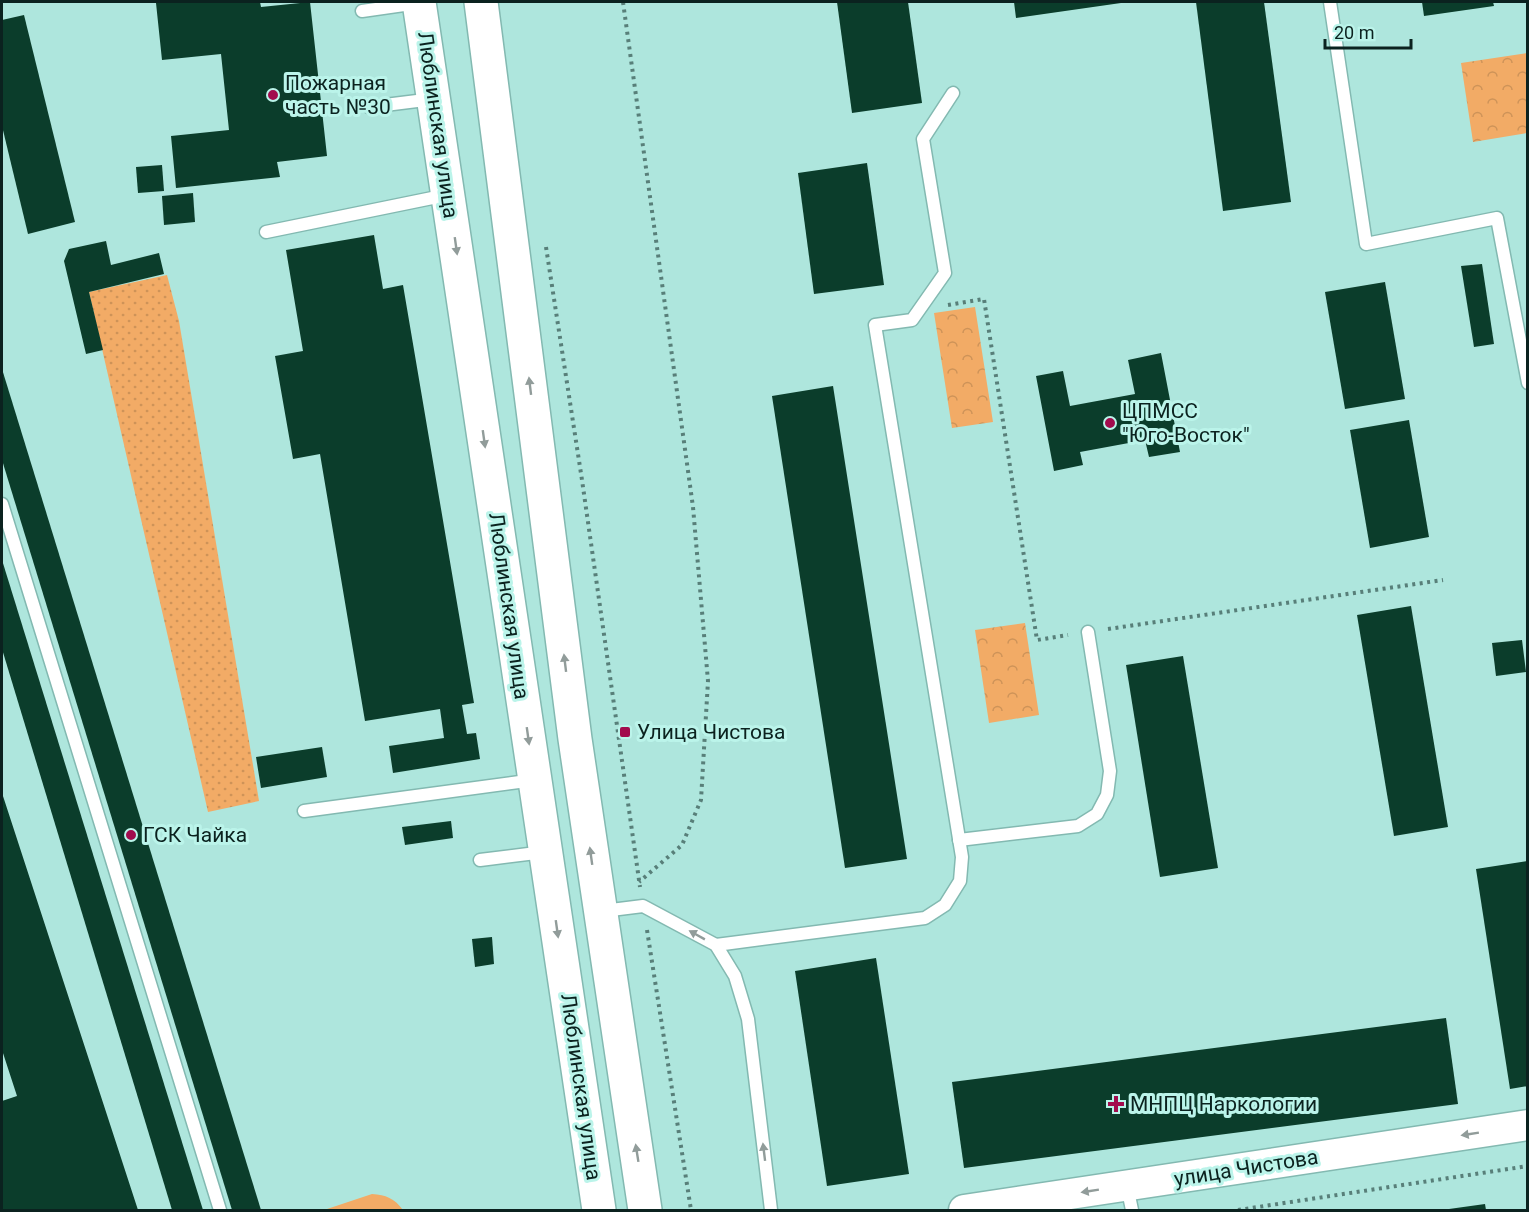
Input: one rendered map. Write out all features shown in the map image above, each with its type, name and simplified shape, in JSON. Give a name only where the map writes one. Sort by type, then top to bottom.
[{"type":"main road","name":"Люблинская улица","points":[[419,2],[599,1210]]},
{"type":"main road","name":"Люблинская улица","points":[[481,2],[572,716],[645,1210]]},
{"type":"street","name":"улица Чистова","points":[[964,1210],[1129,1198],[1527,1125]]},
{"type":"lane","points":[[362,11],[419,2]]},
{"type":"lane","points":[[1330,2],[1366,244],[1497,218],[1527,383]]},
{"type":"lane","points":[[716,945],[924,918],[945,905],[960,881],[962,857],[875,325],[912,320],[945,273],[923,139],[953,93]]},
{"type":"lane","points":[[369,107],[434,99]]},
{"type":"lane","points":[[266,232],[448,195]]},
{"type":"lane","points":[[2,504],[219,1210]]},
{"type":"lane","points":[[959,840],[1078,826],[1097,814],[1107,795],[1110,771],[1088,632]]},
{"type":"lane","points":[[304,811],[535,780]]},
{"type":"lane","points":[[480,860],[546,852]]},
{"type":"lane","points":[[600,912],[643,906],[716,945],[735,976],[748,1019],[771,1210]]},
{"type":"path","points":[[623,2],[693,507],[708,681],[701,800],[682,845],[639,882]]},
{"type":"path","points":[[546,247],[582,480],[639,882],[691,1210]]},
{"type":"path","points":[[919,310],[984,299],[1037,640],[1443,580]]},
{"type":"path","points":[[1238,1210],[1527,1166]]},
{"type":"green space","points":[[1527,53],[1527,133],[1473,142],[1461,63]]},
{"type":"green space","points":[[167,275],[179,321],[259,801],[208,812],[89,292]]},
{"type":"green space","points":[[975,307],[993,422],[952,428],[934,313]]},
{"type":"green space","points":[[1025,623],[1039,715],[989,723],[975,630]]},
{"type":"green space","points":[[372,1194],[389,1198],[403,1210],[324,1210]]},
{"type":"building","name":"Пожарная часть №30","points":[[260,2],[261,7],[310,2],[327,156],[277,162],[280,177],[176,188],[171,136],[229,130],[221,54],[162,60],[156,3]]},
{"type":"building","points":[[837,2],[908,2],[922,103],[852,113]]},
{"type":"building","points":[[1014,2],[1121,2],[1121,3],[1016,18]]},
{"type":"building","points":[[1196,2],[1264,2],[1291,202],[1223,211]]},
{"type":"building","points":[[1422,2],[1493,2],[1494,6],[1424,16]]},
{"type":"building","points":[[24,15],[75,222],[28,234],[2,126],[2,20]]},
{"type":"building","points":[[867,163],[884,285],[814,294],[798,173]]},
{"type":"building","points":[[162,165],[164,191],[138,193],[136,167]]},
{"type":"building","points":[[193,193],[195,222],[164,225],[162,196]]},
{"type":"building","points":[[374,235],[383,289],[403,285],[474,703],[462,705],[467,734],[476,733],[480,759],[393,773],[389,746],[444,738],[440,709],[365,721],[320,454],[293,459],[275,356],[303,351],[286,250]]},
{"type":"building","points":[[106,241],[111,265],[159,253],[164,274],[89,292],[103,350],[86,354],[64,261],[69,249]]},
{"type":"building","points":[[1482,264],[1494,344],[1474,347],[1461,266]]},
{"type":"building","points":[[1385,282],[1405,399],[1345,409],[1325,292]]},
{"type":"building","name":"ЦПМСС \"Юго-Восток\"","points":[[1161,353],[1180,452],[1149,457],[1145,440],[1080,452],[1083,465],[1054,471],[1036,376],[1063,371],[1070,406],[1135,394],[1128,360]]},
{"type":"building","name":"ГСК Чайка","points":[[2,369],[261,1210],[232,1210],[2,460]]},
{"type":"building","points":[[833,386],[907,859],[845,868],[772,396]]},
{"type":"building","points":[[1409,420],[1429,537],[1370,548],[1350,430]]},
{"type":"building","name":"ГСК Чайка","points":[[2,560],[203,1210],[172,1210],[2,649]]},
{"type":"building","points":[[1411,606],[1448,827],[1394,836],[1357,615]]},
{"type":"building","points":[[1522,640],[1526,672],[1496,676],[1492,643]]},
{"type":"building","points":[[1183,656],[1218,868],[1160,877],[1126,665]]},
{"type":"building","points":[[322,747],[327,777],[261,788],[256,757]]},
{"type":"building","points":[[2,793],[138,1210],[2,1210],[2,1101],[17,1096],[2,1050]]},
{"type":"building","points":[[451,821],[453,838],[405,845],[402,827]]},
{"type":"building","points":[[1528,861],[1528,1086],[1510,1089],[1476,869]]},
{"type":"building","points":[[492,937],[494,964],[475,967],[472,939]]},
{"type":"building","points":[[876,958],[909,1174],[827,1186],[795,971]]},
{"type":"building","points":[[1446,1018],[1458,1104],[964,1168],[952,1082]]},
{"type":"building","points":[[1485,1204],[1486,1210],[1449,1210],[1449,1209]]},
{"type":"place","name":"Пожарная часть №30","points":[[273,95]]},
{"type":"place","name":"ЦПМСС \"Юго-Восток\"","points":[[1110,423]]},
{"type":"place","name":"Улица Чистова","points":[[625,732]]},
{"type":"place","name":"ГСК Чайка","points":[[131,835]]},
{"type":"place","name":"МНПЦ Наркологии","points":[[1116,1104]]}]
